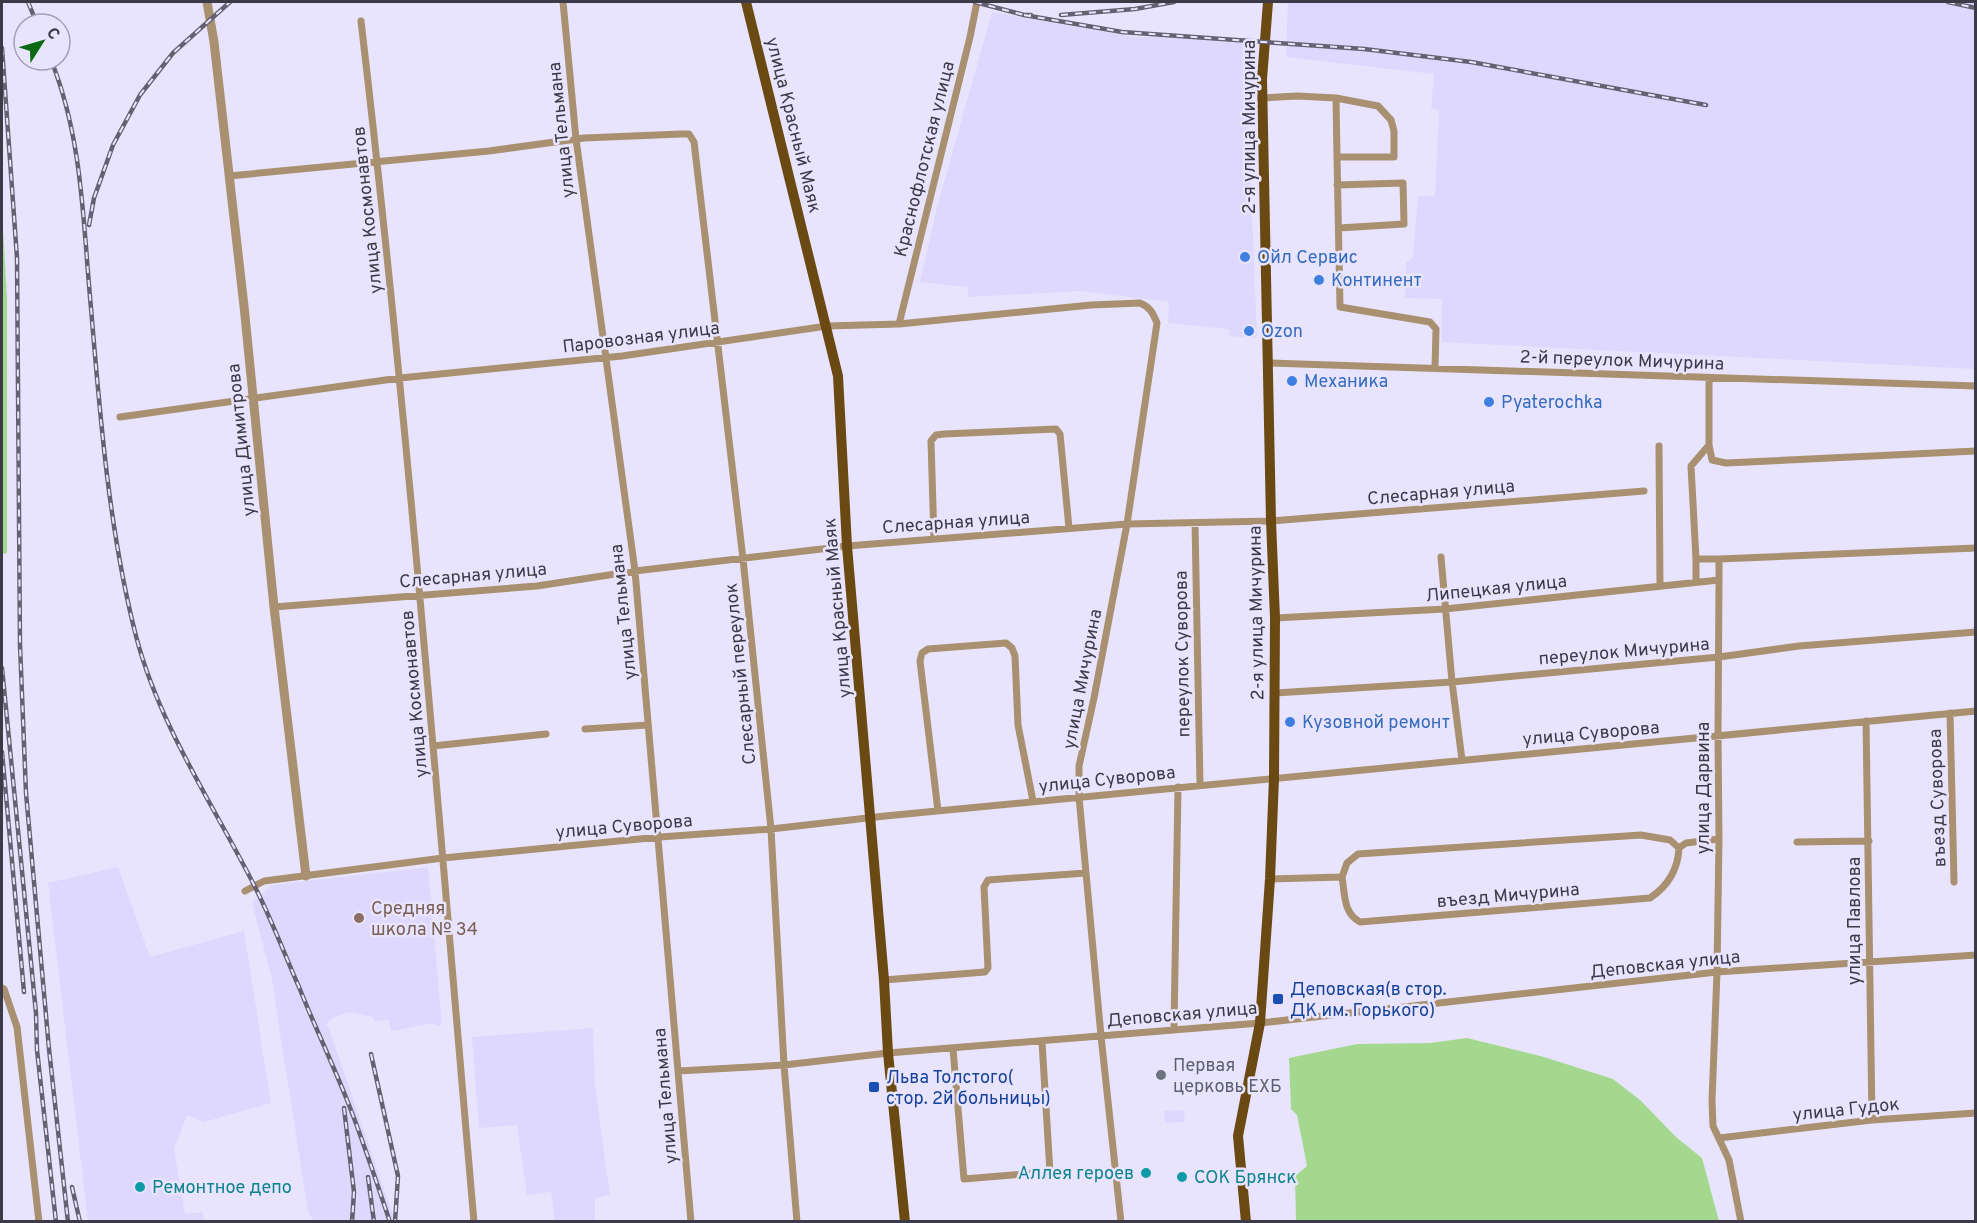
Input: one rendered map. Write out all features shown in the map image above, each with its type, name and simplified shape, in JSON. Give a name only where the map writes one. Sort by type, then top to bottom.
[{"type":"main road","name":"улица Красный Маяк","points":[[746,2],[838,376],[847,546],[871,817],[888,1053],[905,1221]]},
{"type":"main road","name":"2-я улица Мичурина","points":[[1246,1221],[1238,1136],[1260,1023],[1274,778],[1275,618],[1263,98],[1263,51],[1268,2]]},
{"type":"street","name":"улица Димитрова","points":[[207,2],[214,42],[229,176],[273,607],[306,876]]},
{"type":"street","name":"улица Тельмана","points":[[563,2],[576,139],[635,571],[691,1221]]},
{"type":"street","name":"Краснофлотская улица","points":[[899,324],[970,36],[976,2]]},
{"type":"street","name":"улица Космонавтов","points":[[361,21],[400,378],[474,1221]]},
{"type":"street","points":[[1263,98],[1297,96],[1336,98],[1378,106],[1391,120],[1394,131],[1394,157],[1337,157]]},
{"type":"street","points":[[1336,98],[1340,307],[1430,322],[1436,328],[1435,368]]},
{"type":"street","name":"Слесарный переулок","points":[[576,139],[689,134],[694,142],[743,559],[771,829],[784,1065],[797,1221]]},
{"type":"street","points":[[229,176],[378,162],[576,139]]},
{"type":"street","points":[[1337,185],[1403,183],[1404,224],[1339,228]]},
{"type":"street","name":"Паровозная улица","points":[[120,417],[400,378],[606,358],[827,326],[899,324],[1091,305],[1140,303],[1152,311],[1157,323]]},
{"type":"street","name":"улица Мичурина","points":[[1121,1221],[1101,1036],[1079,797],[1079,766],[1127,524],[1157,323]]},
{"type":"street","name":"2-й переулок Мичурина","points":[[1268,363],[1976,386]]},
{"type":"street","points":[[1708,378],[1709,445],[1712,460],[1726,463],[1976,451]]},
{"type":"street","points":[[934,539],[931,441],[936,435],[944,434],[1056,429],[1060,434],[1069,528]]},
{"type":"street","points":[[1696,582],[1691,466],[1709,445]]},
{"type":"street","points":[[1659,446],[1660,586]]},
{"type":"street","name":"Слесарная улица","points":[[273,607],[537,586],[635,571],[847,546],[1127,524],[1271,521],[1644,491]]},
{"type":"street","name":"переулок Суворова","points":[[1195,523],[1200,785]]},
{"type":"street","points":[[1696,559],[1976,548]]},
{"type":"street","points":[[1441,557],[1452,682],[1462,760]]},
{"type":"street","name":"улица Дарвина","points":[[1719,559],[1719,839],[1712,1101],[1713,1126],[1729,1160],[1741,1221]]},
{"type":"street","name":"Липецкая улица","points":[[1275,618],[1445,609],[1719,580]]},
{"type":"street","name":"переулок Мичурина","points":[[1275,693],[1452,682],[1719,657],[1799,646],[1976,632]]},
{"type":"street","points":[[938,811],[920,661],[922,653],[928,650],[1006,643],[1012,648],[1015,656],[1018,725],[1034,801]]},
{"type":"street","name":"улица Суворова","points":[[245,891],[264,881],[443,858],[771,829],[1034,801],[1976,711]]},
{"type":"street","name":"въезд Суворова","points":[[1950,713],[1954,882]]},
{"type":"street","name":"улица Павлова","points":[[1866,721],[1872,1120]]},
{"type":"street","points":[[585,729],[648,725]]},
{"type":"street","points":[[433,746],[546,734]]},
{"type":"street","points":[[1174,1028],[1178,788]]},
{"type":"street","points":[[1270,879],[1342,877],[1347,863],[1358,854],[1641,835],[1670,840],[1679,848],[1686,843],[1719,839]]},
{"type":"street","points":[[1797,843],[1869,841]]},
{"type":"street","name":"въезд Мичурина","points":[[1342,877],[1347,911],[1352,918],[1360,922],[1650,898],[1663,889],[1678,860],[1679,848]]},
{"type":"street","points":[[884,980],[985,972],[988,968],[984,887],[988,880],[1086,873]]},
{"type":"street","name":"Деповская улица","points":[[678,1071],[784,1065],[888,1053],[1042,1042],[1174,1028],[1260,1023],[1717,972],[1976,954]]},
{"type":"street","points":[[2,988],[17,1027],[39,1221]]},
{"type":"street","points":[[952,1049],[964,1179],[1050,1172],[1042,1042]]},
{"type":"street","name":"улица Гудок","points":[[1719,1138],[1872,1120],[1976,1113]]},
{"type":"shaded area","points":[[1288,2],[1975,2],[1975,369],[1442,342],[1442,299],[1405,298],[1406,263],[1413,257],[1418,196],[1435,196],[1439,110],[1431,109],[1434,74],[1286,57]]},
{"type":"shaded area","points":[[992,12],[1134,37],[1245,38],[1257,338],[1229,336],[1229,329],[1168,323],[1169,302],[1080,291],[968,297],[968,287],[920,282],[938,204]]},
{"type":"shaded area","points":[[118,867],[150,957],[244,931],[271,1103],[204,1122],[187,1115],[174,1149],[185,1214],[203,1212],[204,1221],[88,1221],[48,883]]},
{"type":"shaded area","points":[[428,867],[442,1025],[436,1026],[435,1023],[391,1031],[389,1020],[375,1021],[373,1017],[348,1012],[327,1023],[395,1221],[314,1221],[309,1214],[306,1199],[271,975],[252,903],[272,885]]},
{"type":"shaded area","points":[[593,1028],[595,1086],[610,1195],[595,1198],[595,1221],[555,1221],[551,1192],[527,1195],[517,1125],[479,1128],[472,1037]]},
{"type":"shaded area","points":[[1184,1110],[1185,1122],[1165,1123],[1164,1111]]},
{"type":"green space","points":[[2,212],[7,297],[7,553],[2,554]]},
{"type":"green space","points":[[1467,1038],[1544,1057],[1613,1079],[1640,1100],[1676,1137],[1702,1158],[1719,1221],[1296,1221],[1295,1176],[1307,1166],[1297,1115],[1291,1109],[1289,1058],[1357,1044],[1430,1043]]},
{"type":"railway","points":[[28,2],[32,12]]},
{"type":"railway","points":[[89,225],[94,198],[113,145],[140,95],[173,53],[230,2]]},
{"type":"railway","points":[[975,2],[1031,15]]},
{"type":"railway","points":[[1061,15],[1135,9],[1174,2]]},
{"type":"railway","points":[[1948,2],[1976,8]]},
{"type":"railway","points":[[1024,15],[1122,32],[1364,49],[1471,62],[1706,105]]},
{"type":"railway","points":[[2,48],[17,258],[20,645],[26,793],[49,1049],[68,1222]]},
{"type":"railway","points":[[55,72],[70,120],[76,151],[112,515],[136,636],[158,701],[173,733],[272,923],[347,1100],[390,1222]]},
{"type":"railway","points":[[2,668],[36,1013],[37,1050],[56,1222]]},
{"type":"railway","points":[[2,752],[24,992]]},
{"type":"railway","points":[[371,1054],[398,1176],[395,1222]]},
{"type":"railway","points":[[344,1108],[354,1192],[352,1222]]},
{"type":"railway","points":[[368,1177],[374,1222]]},
{"type":"railway","points":[[72,1187],[80,1222]]},
{"type":"place","name":"Ойл Сервис","points":[[1245,257]]},
{"type":"place","name":"Континент","points":[[1319,280]]},
{"type":"place","name":"Ozon","points":[[1249,331]]},
{"type":"place","name":"Механика","points":[[1292,381]]},
{"type":"place","name":"Pyaterochka","points":[[1489,402]]},
{"type":"place","name":"Кузовной ремонт","points":[[1290,722]]},
{"type":"place","name":"Средняя школа № 34","points":[[359,918]]},
{"type":"place","name":"Деповская(в стор. ДК им. Горького)","points":[[1278,999]]},
{"type":"place","name":"Первая церковь ЕХБ","points":[[1161,1075]]},
{"type":"place","name":"Льва Толстого( стор. 2й больницы)","points":[[874,1087]]},
{"type":"place","name":"Аллея героев","points":[[1146,1173]]},
{"type":"place","name":"СОК Брянск","points":[[1182,1177]]},
{"type":"place","name":"Ремонтное депо","points":[[140,1187]]}]
